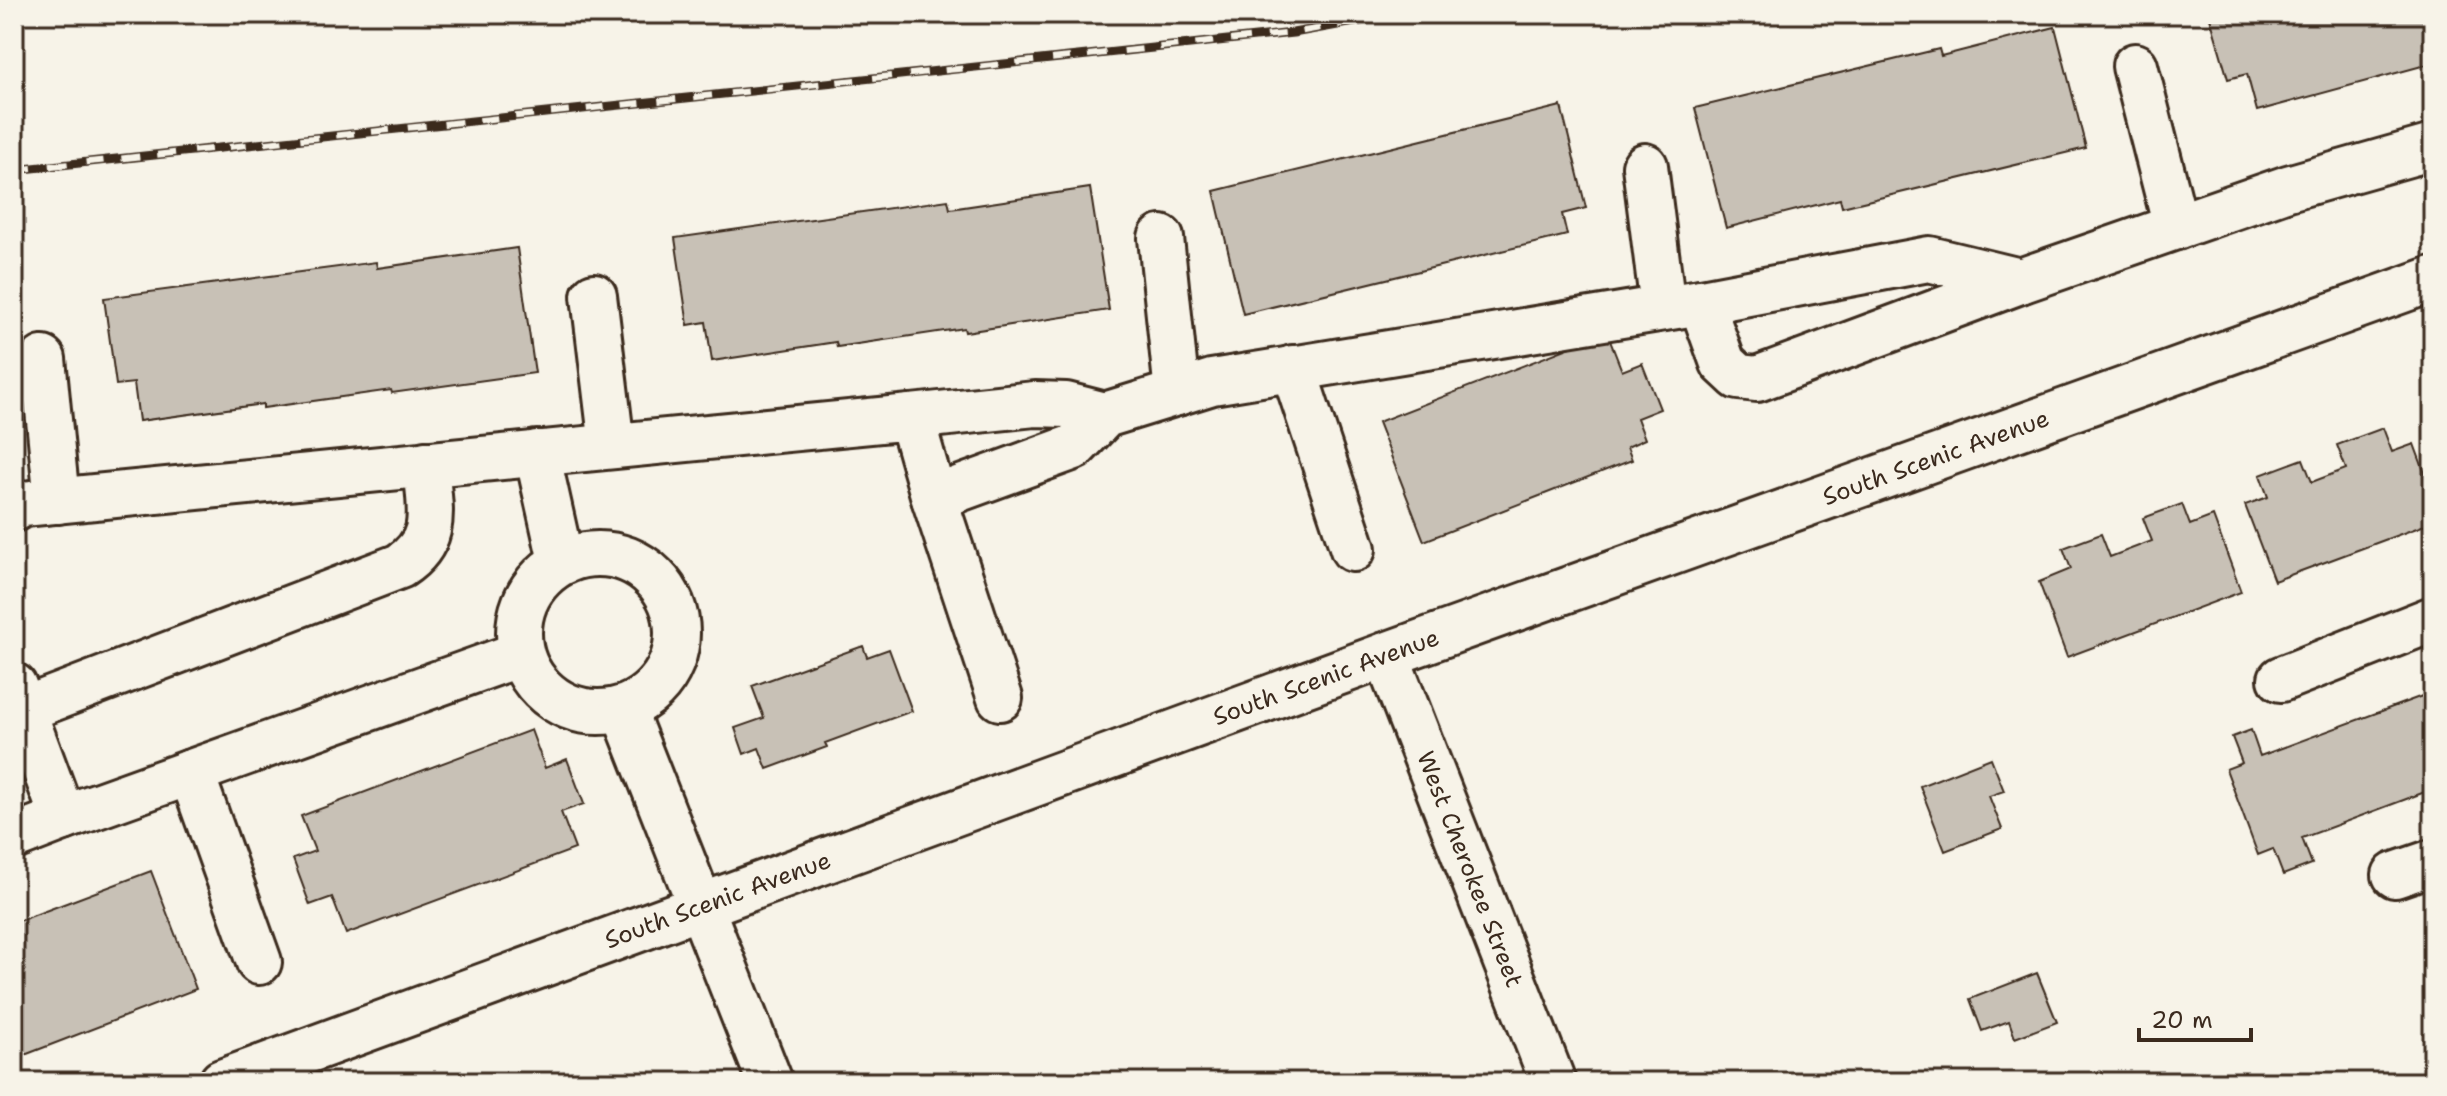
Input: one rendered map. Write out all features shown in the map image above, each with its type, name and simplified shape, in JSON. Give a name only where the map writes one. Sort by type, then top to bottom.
[{"type":"main road","points":[[2135,66],[2176,227]]},
{"type":"main road","points":[[1645,166],[1682,305],[1723,363],[1738,377],[1757,379],[2020,281],[2288,188],[2433,147]]},
{"type":"main road","points":[[1161,238],[1177,393]]},
{"type":"main road","points":[[934,498],[1074,447],[1105,415],[1212,382],[1682,305],[1929,259],[2020,281]]},
{"type":"main road","name":"South Scenic Avenue","points":[[222,1082],[1386,655],[2433,279]]},
{"type":"main road","points":[[594,296],[612,446]]},
{"type":"main road","points":[[43,359],[57,501]]},
{"type":"main road","points":[[1293,368],[1353,549]]},
{"type":"main road","points":[[14,509],[23,504],[1035,404],[1066,405],[1105,415]]},
{"type":"main road","points":[[911,417],[934,498],[1000,698]]},
{"type":"main road","points":[[537,453],[561,561]]},
{"type":"main road","points":[[63,818],[18,698],[400,566],[417,555],[426,541],[430,525],[426,464]]},
{"type":"main road","points":[[586,553],[612,554],[637,563],[658,579],[671,602],[678,627],[675,654],[670,666],[646,697],[623,709],[597,713],[572,708],[549,696],[531,677],[520,654],[518,627],[524,600],[539,578],[561,561],[586,553]]},
{"type":"main road","points":[[2281,679],[2433,619]]},
{"type":"main road","points":[[14,837],[520,654]]},
{"type":"main road","name":"West Cherokee Street","points":[[1386,655],[1553,1082]]},
{"type":"main road","points":[[623,709],[770,1082]]},
{"type":"main road","points":[[191,772],[259,962]]},
{"type":"building","points":[[2209,14],[2433,14],[2433,63],[2257,111],[2247,74],[2228,79]]},
{"type":"building","points":[[2055,27],[2086,148],[1842,207],[1840,199],[1726,228],[1695,108],[1939,49],[1941,56]]},
{"type":"building","points":[[1561,106],[1586,208],[1562,214],[1567,235],[1243,314],[1214,191]]},
{"type":"building","points":[[1090,188],[1109,310],[965,332],[964,328],[837,347],[836,342],[712,361],[706,322],[688,325],[675,238],[948,200],[950,209]]},
{"type":"building","points":[[517,248],[535,373],[392,393],[391,390],[263,408],[263,404],[139,421],[134,383],[116,385],[104,298],[376,262],[377,268]]},
{"type":"building","points":[[1607,333],[1622,371],[1642,363],[1660,409],[1637,418],[1645,439],[1627,447],[1632,460],[1424,541],[1378,422]]},
{"type":"building","points":[[2383,428],[2392,452],[2414,444],[2433,495],[2433,522],[2274,581],[2245,505],[2268,497],[2260,475],[2303,459],[2312,482],[2346,469],[2337,445]]},
{"type":"building","points":[[2182,504],[2190,525],[2213,516],[2241,592],[2067,657],[2039,582],[2071,569],[2063,548],[2101,534],[2110,557],[2152,541],[2143,518]]},
{"type":"building","points":[[863,646],[867,657],[889,649],[912,711],[825,743],[827,747],[767,769],[759,748],[744,754],[735,728],[764,718],[752,686]]},
{"type":"building","points":[[2433,692],[2433,789],[2302,838],[2312,864],[2283,875],[2273,849],[2258,855],[2226,769],[2242,763],[2232,737],[2251,730],[2260,756]]},
{"type":"building","points":[[531,730],[545,768],[567,759],[584,804],[561,812],[575,849],[346,934],[332,897],[310,905],[293,859],[315,851],[301,816]]},
{"type":"building","points":[[1991,758],[2004,791],[1989,796],[2002,829],[1945,851],[1920,786]]},
{"type":"building","points":[[151,871],[196,989],[14,1059],[14,919],[16,922]]},
{"type":"building","points":[[2037,973],[2057,1022],[2015,1038],[2009,1021],[1982,1031],[1970,999]]},
{"type":"building","points":[[2285,1074],[2319,1082],[2283,1082]]},
{"type":"railway","points":[[14,170],[1293,33],[1399,14]]}]
